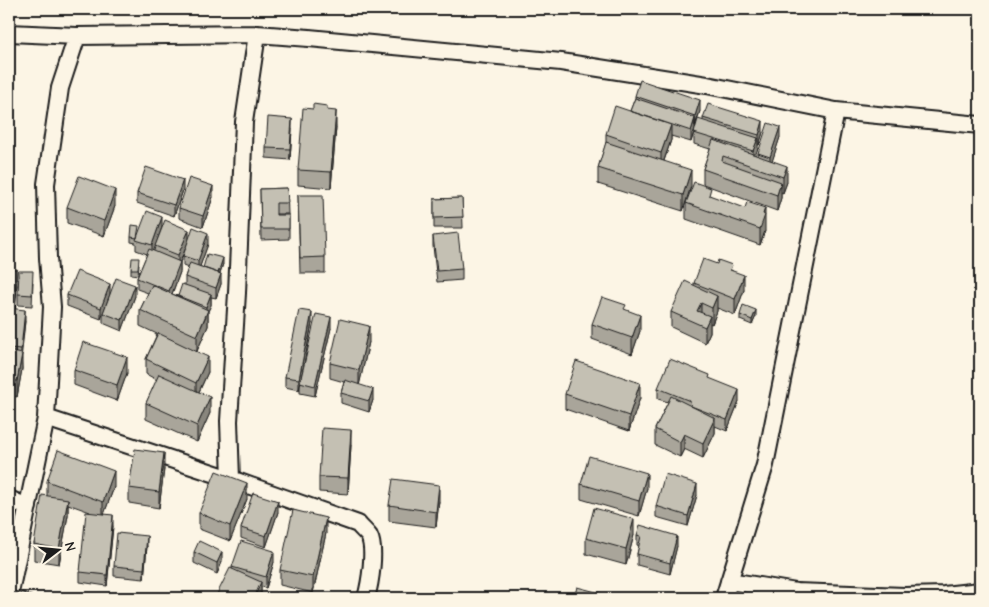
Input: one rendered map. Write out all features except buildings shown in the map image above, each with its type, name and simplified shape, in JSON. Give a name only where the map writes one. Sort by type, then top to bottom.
[{"type":"street","points":[[9,33],[77,36],[257,34],[319,39],[561,62],[707,85],[836,111],[980,125]]},
{"type":"street","points":[[231,478],[229,421],[237,293],[244,122],[257,34]]},
{"type":"street","points":[[27,595],[10,590],[46,418],[52,307],[48,258],[46,184],[60,88],[77,36]]},
{"type":"street","points":[[724,598],[765,464],[836,111]]},
{"type":"street","points":[[46,418],[231,478],[358,524],[369,536],[372,554],[366,598]]},
{"type":"street","points":[[9,499],[28,507]]},
{"type":"street","points":[[730,581],[796,592],[895,596],[944,595],[980,591]]}]
